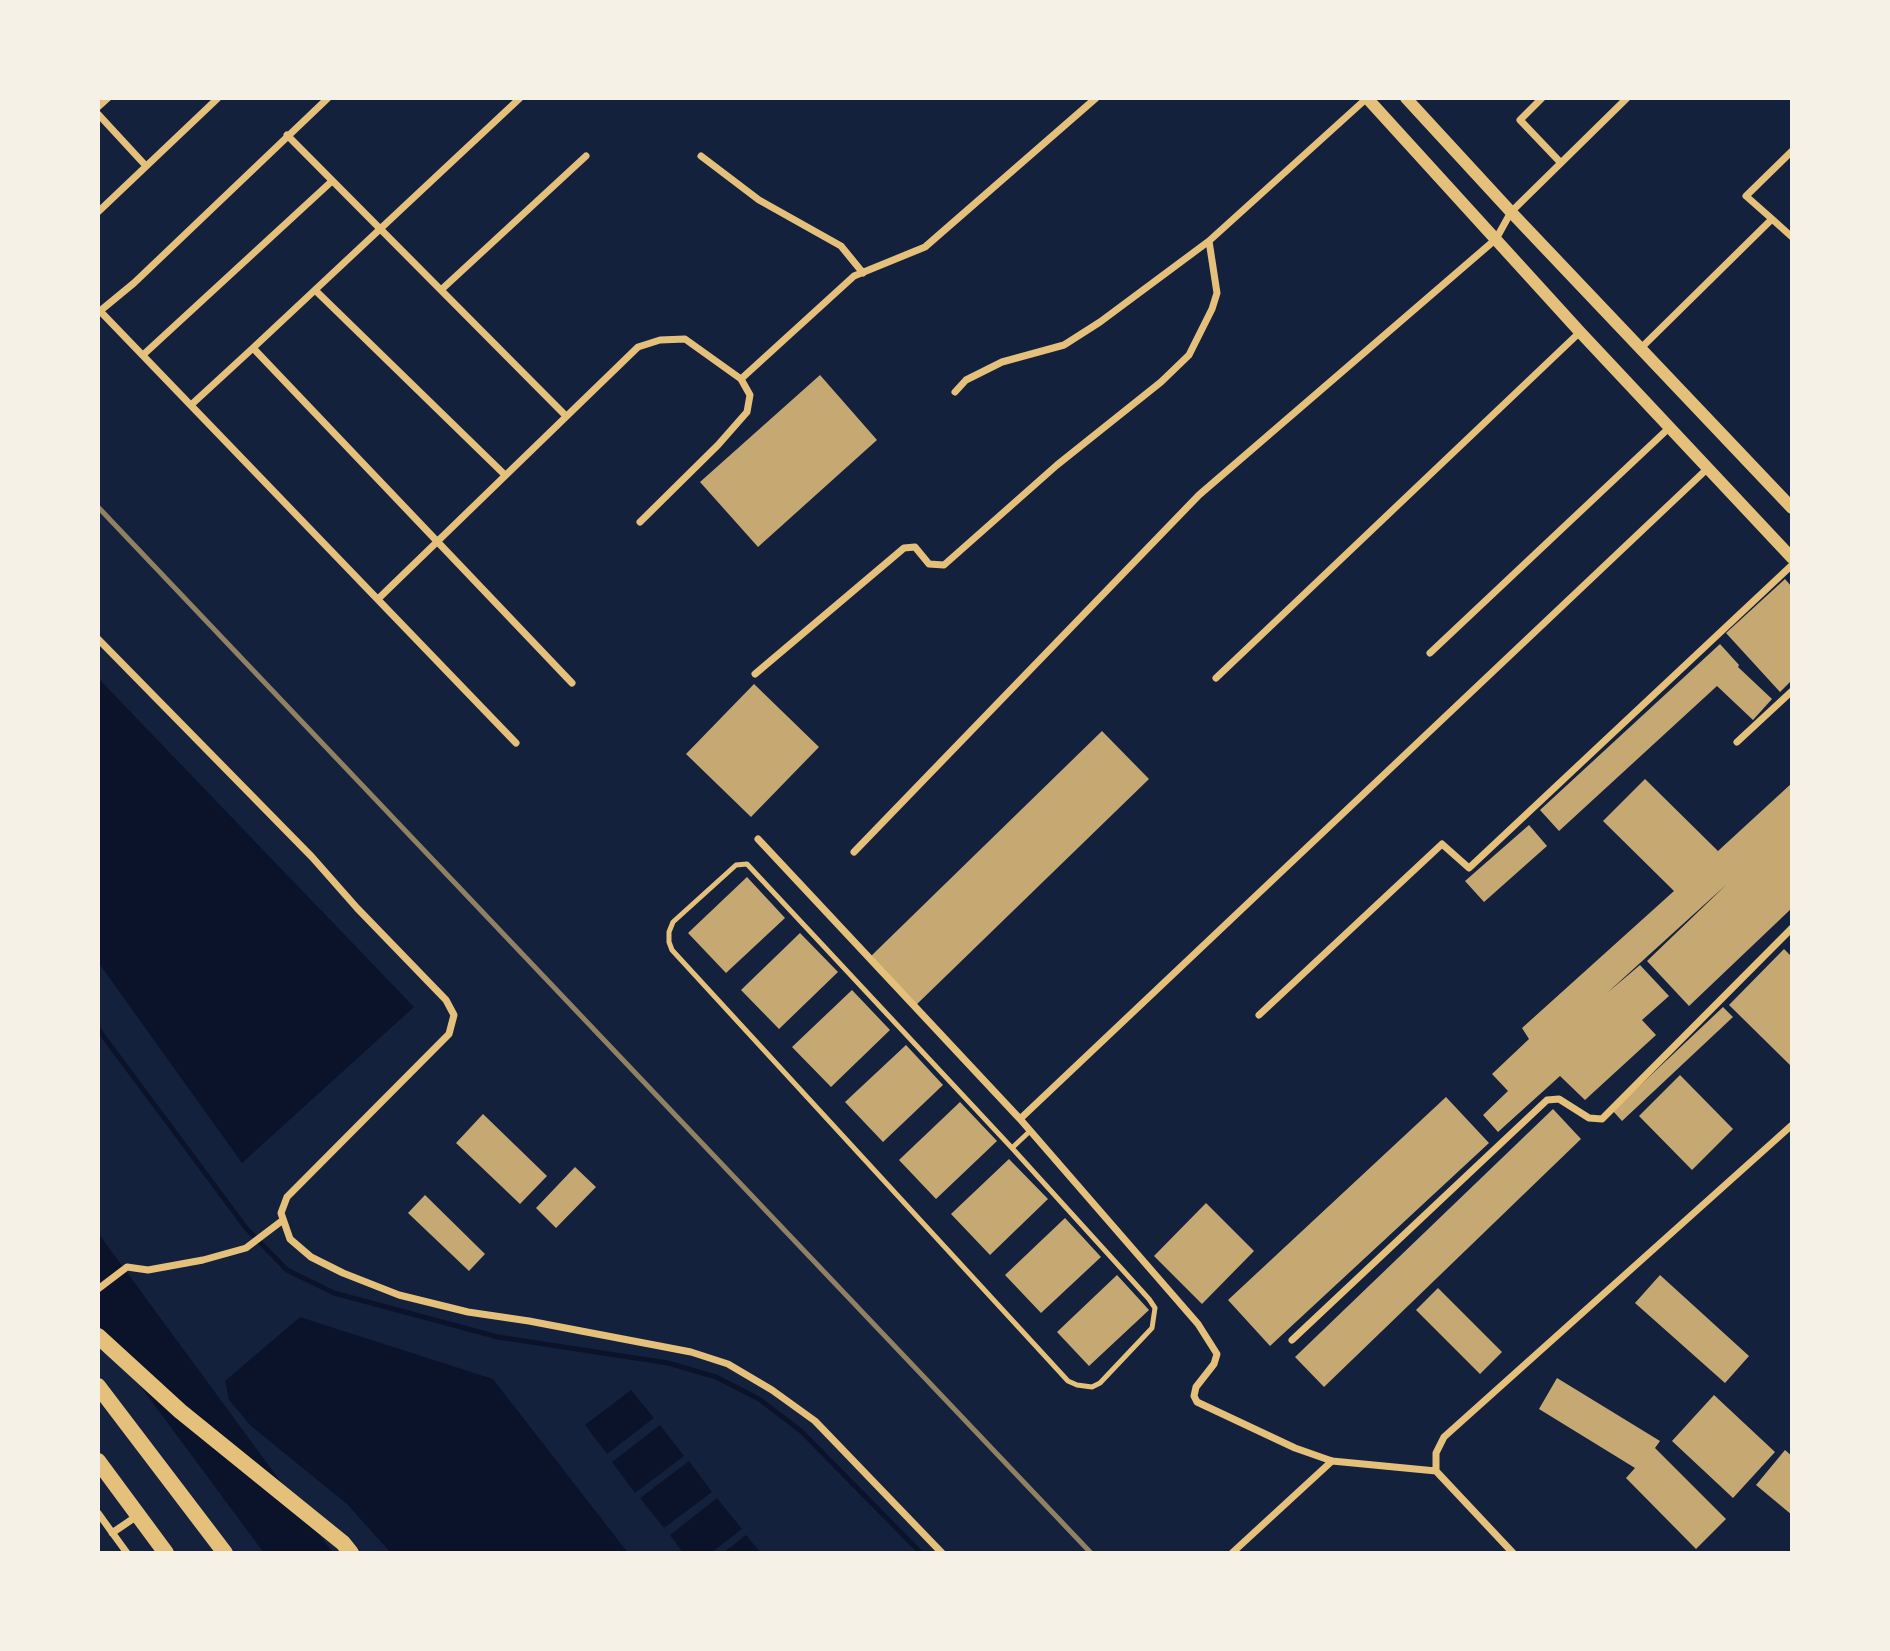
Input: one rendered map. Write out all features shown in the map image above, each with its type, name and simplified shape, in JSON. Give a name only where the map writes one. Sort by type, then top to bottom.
[{"type":"main road","points":[[98,1336],[180,1411],[347,1548]]},
{"type":"main road","points":[[98,1386],[225,1553]]},
{"type":"main road","points":[[98,1461],[166,1553]]},
{"type":"street","points":[[98,107],[108,98]]},
{"type":"street","points":[[98,212],[218,98]]},
{"type":"street","points":[[328,98],[134,283],[100,311],[516,743]]},
{"type":"street","points":[[191,405],[520,98]]},
{"type":"street","points":[[741,379],[854,276],[925,247],[1096,98]]},
{"type":"street","points":[[955,392],[966,380],[1002,362],[1064,345],[1100,323],[1209,241],[1367,98],[1580,332],[1792,558]]},
{"type":"street","points":[[1406,98],[1792,508]]},
{"type":"street","points":[[1542,98],[1520,120],[1561,163]]},
{"type":"street","points":[[854,852],[1199,495],[1496,239],[1511,212],[1627,98]]},
{"type":"street","points":[[98,114],[146,166]]},
{"type":"street","points":[[287,135],[566,416]]},
{"type":"street","points":[[1792,152],[1746,196],[1792,237]]},
{"type":"street","points":[[440,290],[586,156]]},
{"type":"street","points":[[701,156],[759,200],[841,246],[863,273]]},
{"type":"street","points":[[143,355],[332,181]]},
{"type":"street","points":[[1640,349],[1772,219]]},
{"type":"street","points":[[755,674],[904,548],[915,547],[929,564],[944,565],[1057,465],[1161,382],[1189,355],[1212,309],[1217,293],[1209,241]]},
{"type":"street","points":[[315,290],[505,475]]},
{"type":"street","points":[[1216,678],[1580,332]]},
{"type":"street","points":[[378,599],[638,347],[660,340],[685,338],[741,379],[750,395],[747,412],[640,523]]},
{"type":"street","points":[[253,348],[572,683]]},
{"type":"street","points":[[1430,653],[1670,427]]},
{"type":"street","points":[[1020,1119],[1709,468]]},
{"type":"street","points":[[1259,1015],[1442,844],[1469,868],[1792,565]]},
{"type":"street","points":[[98,639],[312,857],[446,1000],[454,1015],[449,1034],[287,1197],[281,1213],[290,1239],[312,1257],[343,1273],[399,1295],[468,1312],[691,1352],[728,1364],[772,1390],[815,1421],[942,1553]]},
{"type":"street","points":[[1737,742],[1792,691]]},
{"type":"street","points":[[758,839],[1020,1119],[1179,1301],[1216,1350],[1214,1364],[1196,1387],[1194,1396],[1197,1402],[1295,1448],[1332,1461],[1436,1471],[1513,1553]]},
{"type":"street","points":[[1292,1340],[1547,1100],[1559,1099],[1589,1118],[1602,1119],[1792,928]]},
{"type":"street","points":[[1436,1471],[1436,1454],[1444,1437],[1792,1125]]},
{"type":"street","points":[[98,1289],[127,1267],[148,1270],[203,1260],[246,1248],[283,1220]]},
{"type":"street","points":[[1232,1553],[1332,1461]]},
{"type":"street","points":[[98,1513],[127,1553]]},
{"type":"street","points":[[112,1533],[137,1516]]},
{"type":"lane","points":[[747,864],[1012,1148],[1155,1308],[1152,1328],[1100,1383],[1091,1387],[1068,1381],[673,950],[669,943],[669,932],[673,922],[736,865],[747,864]]},
{"type":"lane","points":[[1012,1148],[1030,1130]]},
{"type":"water","points":[[98,678],[414,1007],[242,1163],[98,962]]},
{"type":"water","points":[[98,1233],[333,1553],[264,1553],[98,1329]]},
{"type":"water","points":[[300,1317],[493,1379],[628,1553],[391,1553],[347,1504],[251,1426],[229,1400],[225,1381]]},
{"type":"water","points":[[631,1390],[654,1418],[607,1454],[585,1425]]},
{"type":"water","points":[[660,1425],[684,1456],[635,1493],[612,1462]]},
{"type":"water","points":[[689,1461],[712,1492],[664,1528],[640,1498]]},
{"type":"water","points":[[717,1498],[742,1529],[711,1553],[683,1553],[670,1535]]},
{"type":"water","points":[[746,1535],[761,1553],[723,1553]]},
{"type":"building","points":[[820,375],[877,440],[758,547],[700,482]]},
{"type":"building","points":[[1785,579],[1792,587],[1792,680],[1780,692],[1726,633]]},
{"type":"building","points":[[1720,644],[1738,667],[1772,699],[1753,720],[1717,686],[1559,831],[1540,810]]},
{"type":"building","points":[[754,684],[819,747],[751,817],[686,754]]},
{"type":"building","points":[[1102,731],[1149,779],[914,1007],[868,959]]},
{"type":"building","points":[[1645,779],[1718,851],[1792,783],[1792,908],[1689,1006],[1647,961],[1727,884],[1607,993],[1640,965],[1669,996],[1642,1020],[1656,1035],[1585,1100],[1560,1076],[1498,1132],[1483,1115],[1508,1091],[1492,1074],[1529,1039],[1522,1028],[1674,891],[1603,821]]},
{"type":"building","points":[[1529,825],[1547,846],[1484,902],[1465,881]]},
{"type":"building","points":[[747,877],[785,918],[726,973],[688,933]]},
{"type":"building","points":[[800,933],[838,972],[779,1029],[741,990]]},
{"type":"building","points":[[1784,949],[1792,957],[1792,1067],[1729,1005]]},
{"type":"building","points":[[852,990],[890,1030],[831,1087],[792,1047]]},
{"type":"building","points":[[1723,1007],[1733,1017],[1622,1121],[1613,1111]]},
{"type":"building","points":[[906,1045],[943,1085],[883,1142],[845,1102]]},
{"type":"building","points":[[1680,1075],[1733,1129],[1692,1170],[1639,1116]]},
{"type":"building","points":[[1446,1097],[1489,1143],[1270,1346],[1228,1300]]},
{"type":"building","points":[[960,1102],[997,1141],[936,1199],[899,1160]]},
{"type":"building","points":[[1553,1109],[1581,1139],[1324,1387],[1295,1357]]},
{"type":"building","points":[[483,1114],[547,1176],[520,1204],[456,1143]]},
{"type":"building","points":[[1009,1159],[1048,1199],[990,1255],[951,1214]]},
{"type":"building","points":[[575,1167],[596,1187],[556,1228],[536,1208]]},
{"type":"building","points":[[425,1195],[485,1254],[469,1271],[408,1213]]},
{"type":"building","points":[[1206,1203],[1254,1251],[1202,1304],[1154,1256]]},
{"type":"building","points":[[1065,1218],[1101,1257],[1041,1313],[1005,1275]]},
{"type":"building","points":[[1117,1275],[1149,1310],[1089,1366],[1057,1332]]},
{"type":"building","points":[[1660,1275],[1749,1356],[1725,1383],[1635,1303]]},
{"type":"building","points":[[1438,1288],[1502,1352],[1480,1374],[1416,1310]]},
{"type":"building","points":[[1557,1378],[1660,1441],[1655,1448],[1726,1519],[1696,1549],[1626,1478],[1635,1468],[1539,1409]]},
{"type":"building","points":[[1714,1395],[1775,1452],[1733,1498],[1672,1441]]},
{"type":"building","points":[[1785,1450],[1792,1456],[1792,1515],[1756,1485]]},
{"type":"waterway","points":[[98,1029],[246,1228],[287,1270],[334,1293],[498,1337],[668,1363],[716,1377],[759,1399],[801,1431],[921,1553]]},
{"type":"railway","points":[[98,507],[1091,1553]]}]
